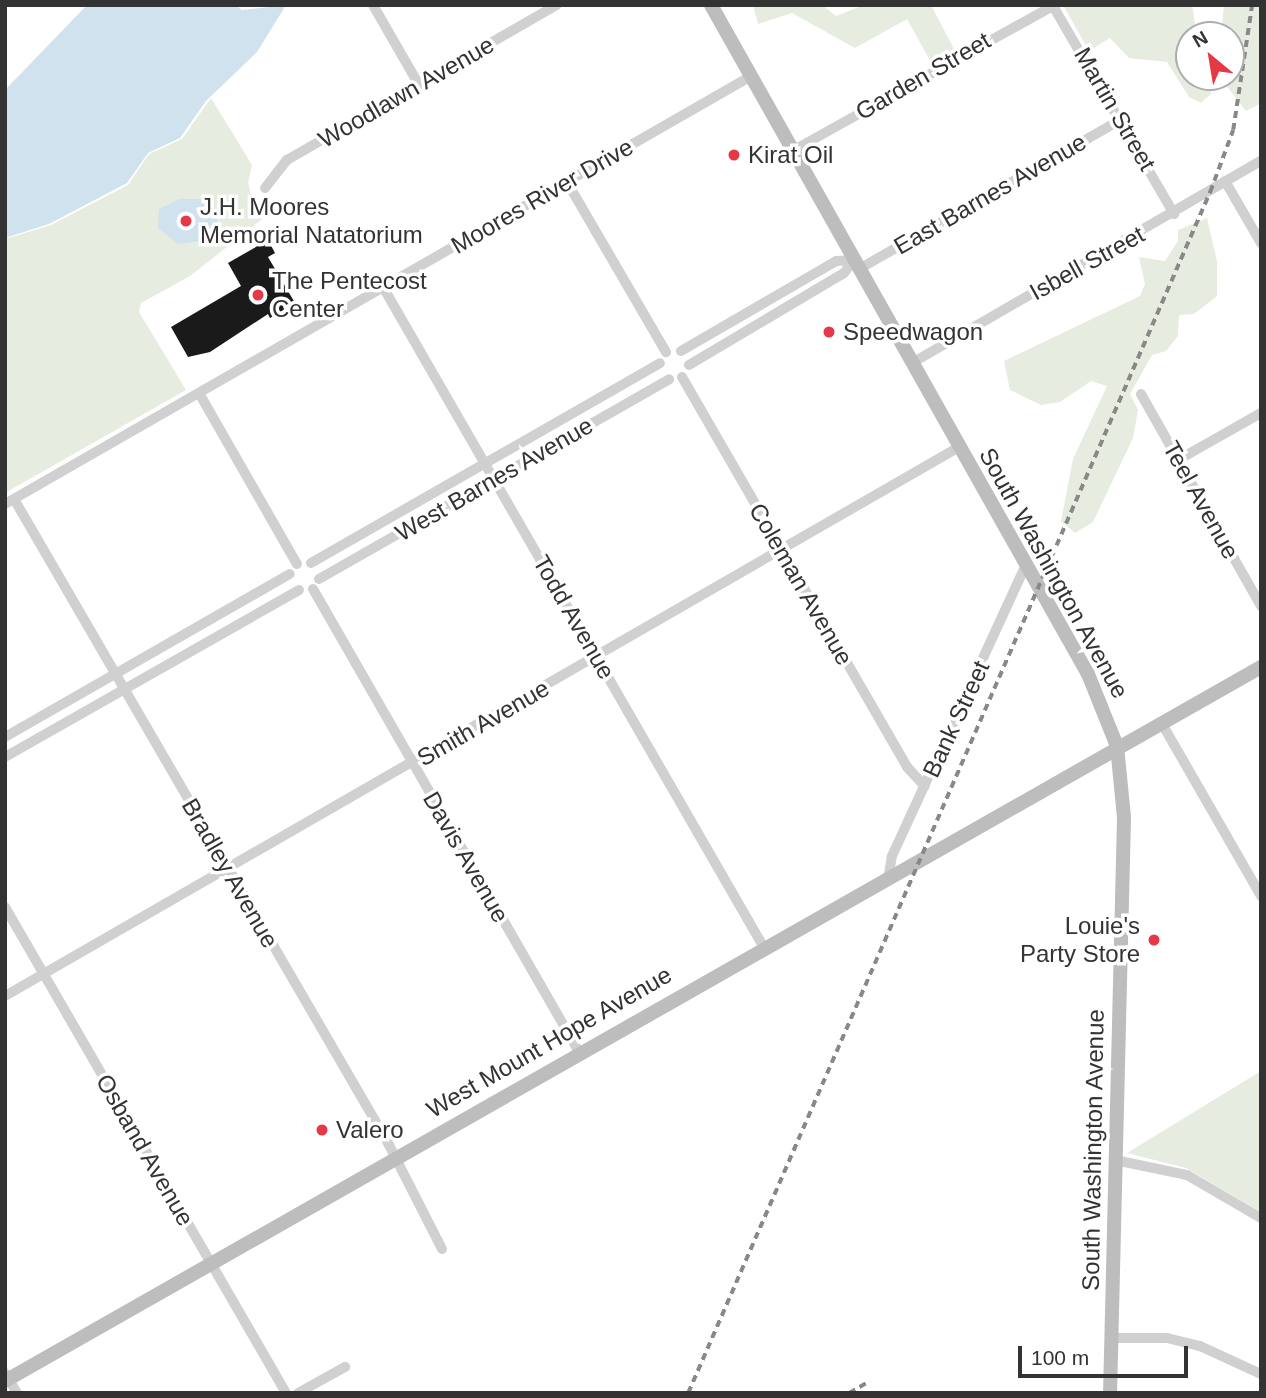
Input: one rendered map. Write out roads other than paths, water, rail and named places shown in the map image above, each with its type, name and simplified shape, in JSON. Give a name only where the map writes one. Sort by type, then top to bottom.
[{"type":"street","points":[[373,5],[419,85]]},
{"type":"street","name":"Woodlawn Avenue","points":[[265,188],[287,160],[557,5]]},
{"type":"street","name":"South Washington Avenue","points":[[711,5],[1088,674],[1117,746],[1124,806],[1110,1393]]},
{"type":"street","name":"Martin Street","points":[[1053,6],[1174,214]]},
{"type":"street","name":"Garden Street","points":[[794,150],[1053,6]]},
{"type":"street","name":"Moores River Drive","points":[[10,501],[751,76]]},
{"type":"street","name":"East Barnes Avenue","points":[[856,264],[1120,120]]},
{"type":"street","name":"Isbell Street","points":[[912,363],[1174,214],[1261,161]]},
{"type":"street","points":[[1225,181],[1261,243]]},
{"type":"street","points":[[567,182],[666,352]]},
{"type":"street","points":[[666,352],[681,351],[836,261],[856,264]]},
{"type":"street","points":[[666,352],[660,363],[669,379],[682,377],[689,365],[856,264]]},
{"type":"street","name":"Todd Avenue","points":[[383,287],[764,946]]},
{"type":"street","points":[[681,351],[689,365]]},
{"type":"street","name":"West Barnes Avenue","points":[[311,563],[660,363]]},
{"type":"street","name":"Coleman Avenue","points":[[682,377],[907,767],[925,786]]},
{"type":"street","name":"West Barnes Avenue","points":[[316,584],[669,379]]},
{"type":"street","points":[[199,393],[297,564]]},
{"type":"street","name":"Teel Avenue","points":[[1141,394],[1261,606]]},
{"type":"street","points":[[1178,460],[1261,413]]},
{"type":"street","name":"Smith Avenue","points":[[5,996],[598,658],[959,447]]},
{"type":"street","name":"Bradley Avenue","points":[[10,501],[116,673],[395,1157],[442,1249]]},
{"type":"street","points":[[297,564],[311,563]]},
{"type":"street","name":"Davis Avenue","points":[[311,563],[316,584],[412,763],[579,1052]]},
{"type":"street","points":[[5,737],[290,574],[297,564]]},
{"type":"street","name":"Bank Street","points":[[889,874],[925,786],[1026,564]]},
{"type":"street","points":[[290,574],[299,590]]},
{"type":"street","points":[[5,757],[299,590],[316,584]]},
{"type":"street","name":"West Mount Hope Avenue","points":[[6,1377],[889,874],[1261,667]]},
{"type":"street","points":[[1161,722],[1261,896]]},
{"type":"street","name":"Osband Avenue","points":[[5,907],[286,1393]]},
{"type":"street","points":[[1115,1160],[1187,1175],[1261,1218]]},
{"type":"street","points":[[1111,1338],[1167,1338],[1200,1346],[1261,1374]]},
{"type":"street","points":[[298,1393],[345,1367]]},
{"type":"street","points":[[6,1377],[17,1393]]},
{"type":"water","points":[[87,5],[236,5],[242,10],[286,5],[257,52],[206,101],[180,138],[148,153],[127,183],[49,224],[5,238],[5,90]]},
{"type":"water","name":"J.H. Moores Memorial Natatorium","points":[[179,199],[202,199],[215,210],[218,225],[207,240],[178,244],[158,228],[159,209]]},
{"type":"railway","points":[[688,1393],[1210,192],[1233,130],[1252,5]]},
{"type":"railway","points":[[849,1393],[870,1381]]},
{"type":"place","name":"Kirat Oil","points":[[734,155]]},
{"type":"place","name":"J.H. Moores Memorial Natatorium","points":[[186,221]]},
{"type":"place","name":"The Pentecost Center","points":[[258,295]]},
{"type":"place","name":"Speedwagon","points":[[829,332]]},
{"type":"place","name":"Louie's Party Store","points":[[1154,940]]},
{"type":"place","name":"Valero","points":[[322,1130]]}]
